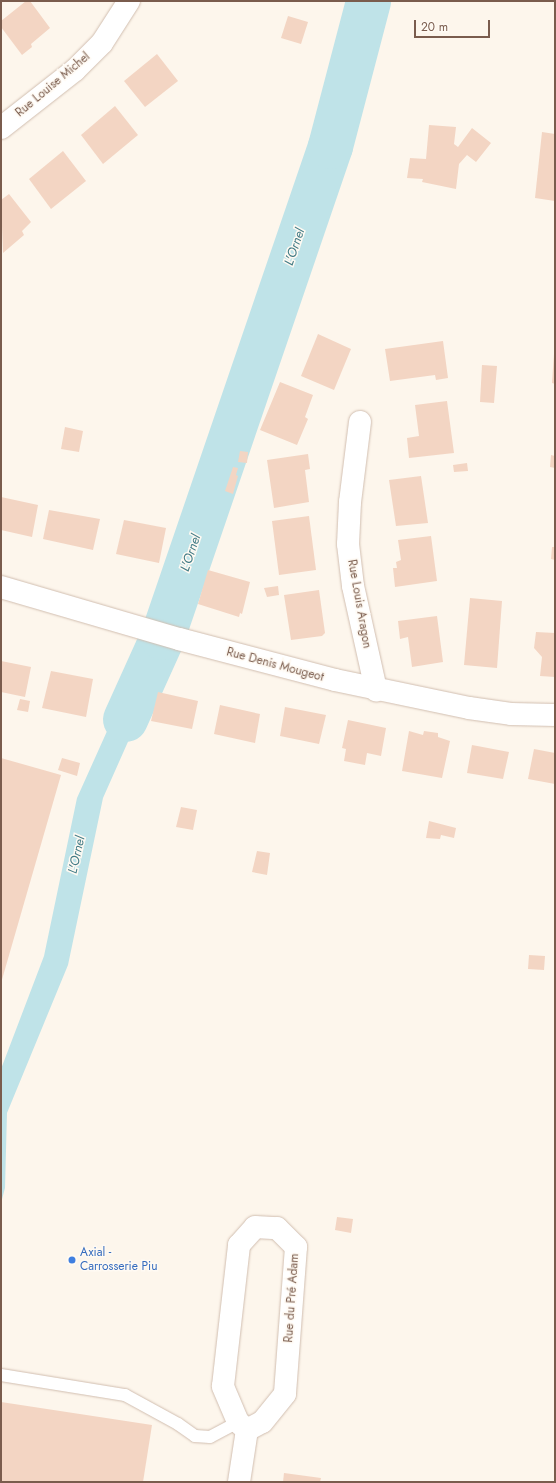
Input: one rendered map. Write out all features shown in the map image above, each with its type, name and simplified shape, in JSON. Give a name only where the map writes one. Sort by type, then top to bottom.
[{"type":"street","name":"Rue Louise Michel","points":[[1,128],[75,70],[102,43],[129,1]]},
{"type":"street","name":"Rue Louis Aragon","points":[[360,422],[350,502],[348,544],[353,586],[376,690]]},
{"type":"street","name":"Rue Denis Mougeot","points":[[1,587],[179,639],[376,690],[469,708],[511,714],[555,715]]},
{"type":"street","name":"Rue du Pré Adam","points":[[255,1227],[278,1228],[296,1247],[285,1394],[262,1422],[243,1426],[223,1386],[238,1245],[255,1227]]},
{"type":"street","points":[[240,1482],[243,1426]]},
{"type":"lane","points":[[1,1375],[125,1395],[195,1436],[210,1437],[243,1426]]},
{"type":"water","points":[[139,660],[163,663],[103,798],[68,965],[7,1113],[5,1188],[1,1203],[1,1069],[44,956],[77,798]]},
{"type":"building","points":[[26,1],[30,1],[50,28],[31,44],[32,47],[22,55],[1,27],[1,21]]},
{"type":"building","points":[[288,16],[308,22],[301,44],[281,38]]},
{"type":"building","points":[[157,54],[178,81],[145,107],[124,81]]},
{"type":"building","points":[[115,106],[138,135],[103,164],[81,135]]},
{"type":"building","points":[[429,125],[456,127],[454,144],[458,147],[472,128],[491,143],[476,162],[467,155],[459,164],[456,189],[422,182],[423,179],[407,178],[410,158],[426,159]]},
{"type":"building","points":[[542,132],[555,134],[555,201],[535,198]]},
{"type":"building","points":[[63,151],[86,181],[51,209],[29,179]]},
{"type":"building","points":[[9,194],[31,222],[22,231],[24,235],[3,253],[1,200]]},
{"type":"building","points":[[318,334],[351,349],[334,390],[301,376]]},
{"type":"building","points":[[443,341],[448,378],[436,380],[435,375],[390,381],[385,349]]},
{"type":"building","points":[[555,354],[555,384],[552,383]]},
{"type":"building","points":[[482,365],[497,366],[494,403],[480,402]]},
{"type":"building","points":[[280,382],[313,395],[305,417],[308,419],[297,445],[260,430]]},
{"type":"building","points":[[447,401],[454,453],[409,458],[407,438],[419,436],[415,405]]},
{"type":"building","points":[[65,427],[83,431],[79,452],[61,449]]},
{"type":"building","points":[[240,451],[248,452],[247,463],[238,462]]},
{"type":"building","points":[[308,454],[310,469],[305,470],[309,502],[274,508],[267,460]]},
{"type":"building","points":[[551,455],[555,456],[555,468],[550,467]]},
{"type":"building","points":[[467,463],[468,471],[454,472],[453,465]]},
{"type":"building","points":[[233,467],[238,468],[236,475],[238,476],[233,494],[225,491]]},
{"type":"building","points":[[421,476],[428,523],[396,526],[389,480]]},
{"type":"building","points":[[1,497],[38,505],[32,537],[1,530]]},
{"type":"building","points":[[49,510],[100,519],[93,550],[43,539]]},
{"type":"building","points":[[309,516],[316,570],[279,575],[272,521]]},
{"type":"building","points":[[124,520],[166,528],[159,563],[116,554]]},
{"type":"building","points":[[431,536],[437,581],[395,587],[393,568],[397,568],[396,562],[401,560],[398,540]]},
{"type":"building","points":[[552,547],[555,547],[555,560],[551,559]]},
{"type":"building","points":[[208,570],[250,582],[242,614],[240,613],[239,617],[198,604]]},
{"type":"building","points":[[278,586],[279,595],[267,597],[264,588]]},
{"type":"building","points":[[319,590],[325,633],[322,636],[291,640],[284,595]]},
{"type":"building","points":[[470,598],[502,601],[497,668],[464,665]]},
{"type":"building","points":[[437,616],[443,662],[412,667],[408,637],[400,639],[398,621]]},
{"type":"building","points":[[536,632],[555,633],[555,677],[540,676],[542,657],[534,648]]},
{"type":"building","points":[[1,661],[31,667],[25,697],[1,692]]},
{"type":"building","points":[[51,671],[93,679],[86,717],[42,708]]},
{"type":"building","points":[[158,692],[198,701],[192,729],[151,721]]},
{"type":"building","points":[[20,699],[30,701],[28,712],[17,710]]},
{"type":"building","points":[[220,705],[260,714],[255,743],[214,734]]},
{"type":"building","points":[[285,707],[326,715],[319,744],[280,736]]},
{"type":"building","points":[[348,720],[386,728],[381,756],[367,753],[365,765],[344,761],[346,749],[342,748]]},
{"type":"building","points":[[409,731],[423,735],[424,731],[438,733],[438,737],[450,741],[442,778],[402,771]]},
{"type":"building","points":[[472,745],[509,752],[503,779],[467,773]]},
{"type":"building","points":[[534,749],[555,753],[555,784],[528,779]]},
{"type":"building","points":[[1,758],[61,775],[1,983]]},
{"type":"building","points":[[62,758],[80,763],[77,776],[58,770]]},
{"type":"building","points":[[181,807],[197,810],[193,830],[176,827]]},
{"type":"building","points":[[429,821],[456,828],[454,838],[441,835],[440,839],[426,838]]},
{"type":"building","points":[[257,851],[270,853],[267,875],[252,872]]},
{"type":"building","points":[[529,955],[545,956],[544,970],[528,969]]},
{"type":"building","points":[[337,1217],[353,1219],[351,1233],[335,1230]]},
{"type":"building","points":[[1,1402],[152,1425],[143,1482],[1,1482]]},
{"type":"building","points":[[284,1473],[321,1478],[320,1482],[283,1482]]},
{"type":"waterway","name":"L'Ornel","points":[[125,719],[162,637],[330,146],[368,1]]},
{"type":"place","name":"Axial - Carrosserie Piu","points":[[72,1260]]}]
